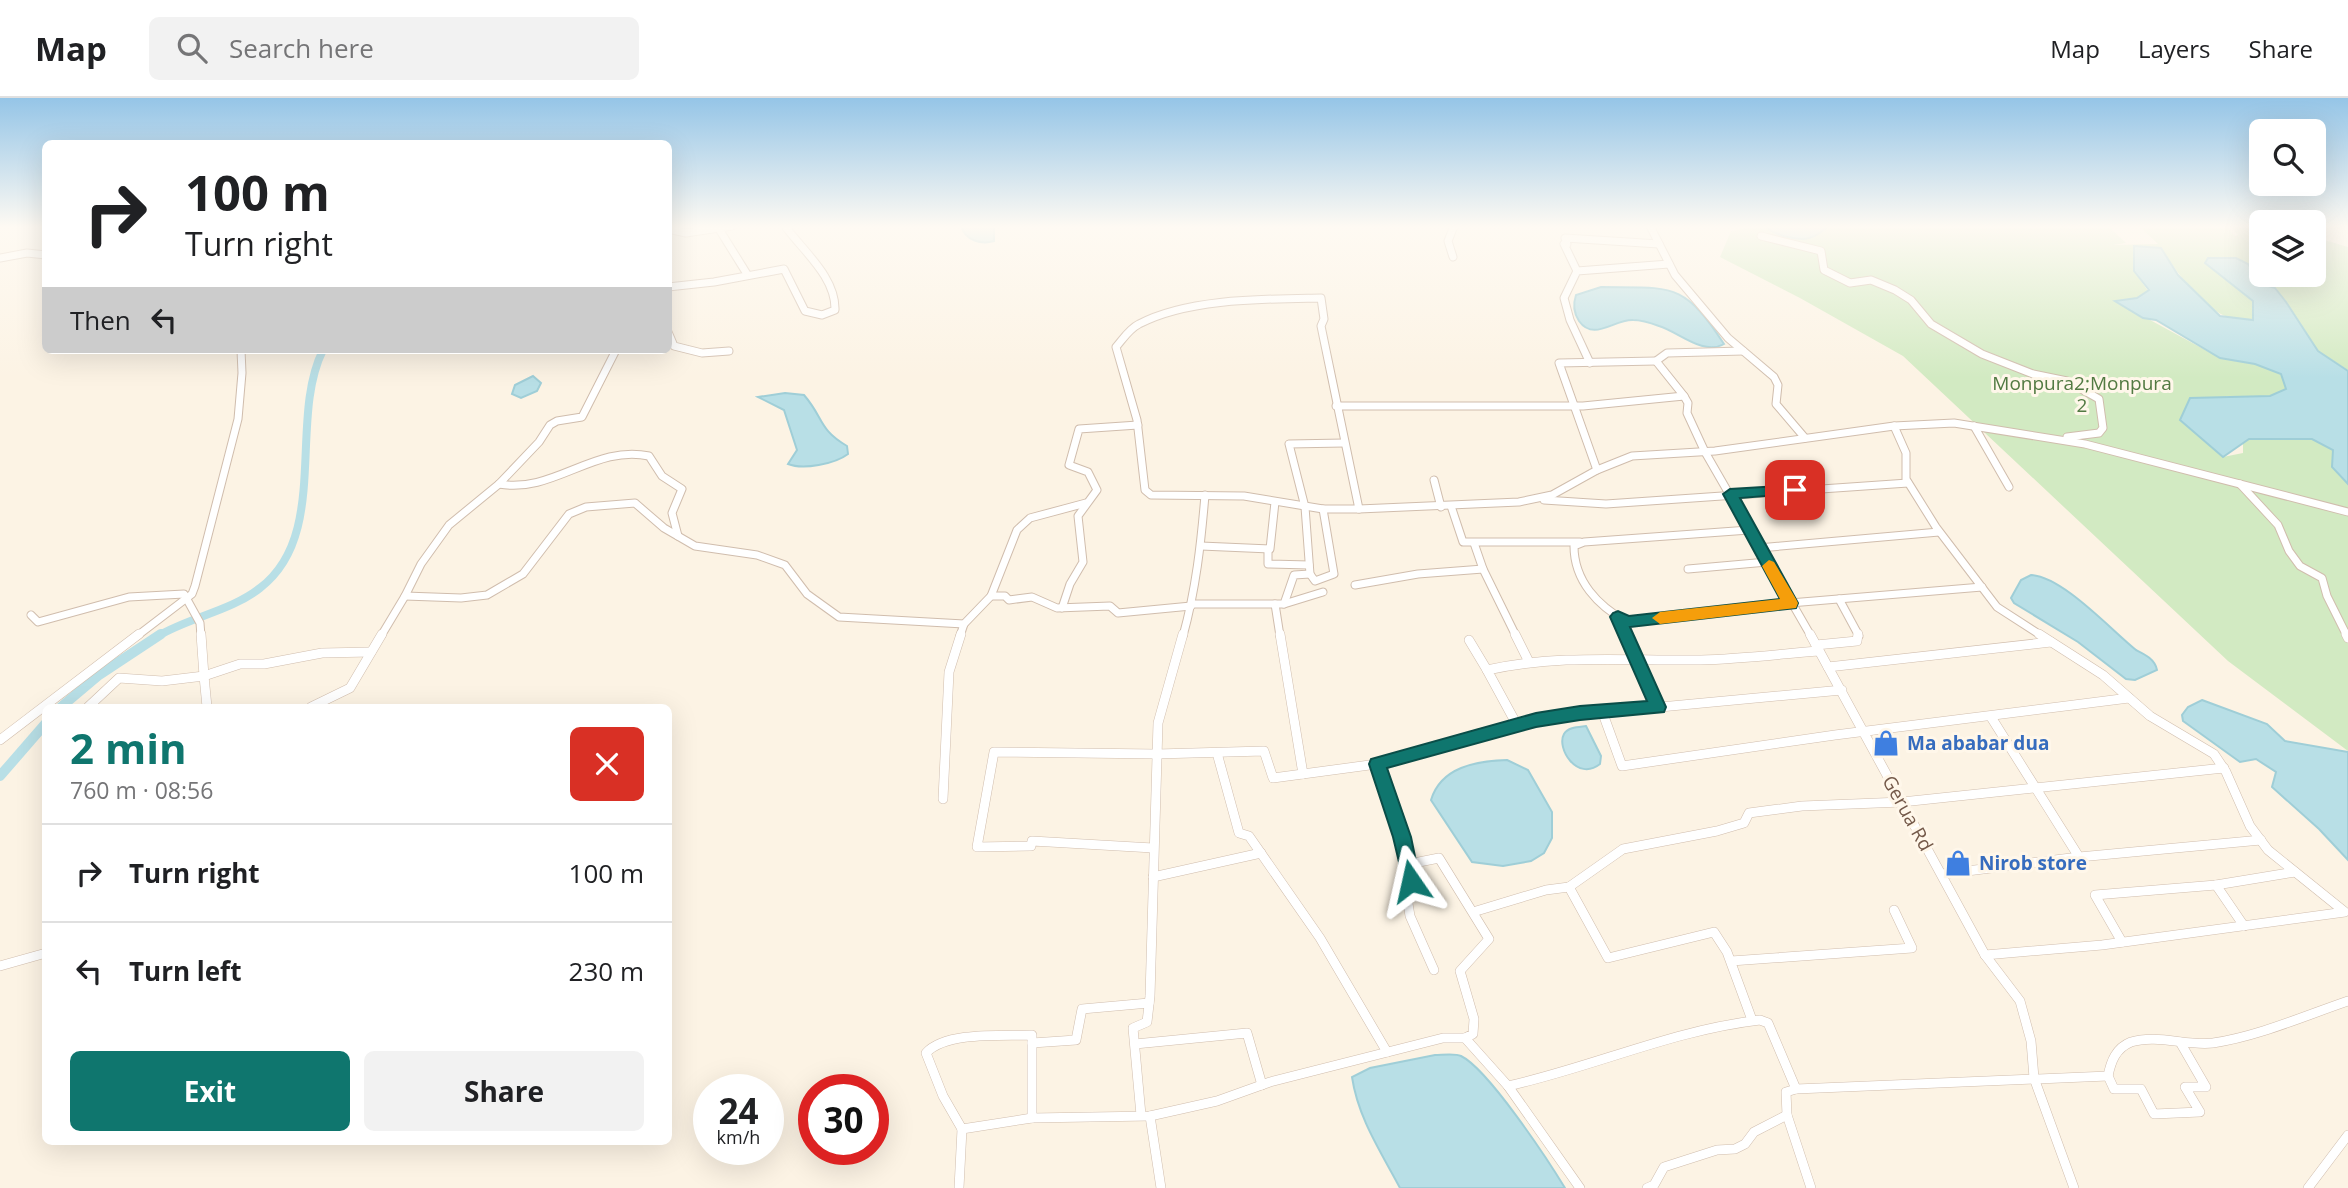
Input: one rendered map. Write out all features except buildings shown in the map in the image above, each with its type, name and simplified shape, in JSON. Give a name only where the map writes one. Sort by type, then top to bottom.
[{"type":"street","points":[[672,287],[735,277]]},
{"type":"street","points":[[788,277],[805,311],[822,314],[835,310],[835,295],[824,277]]},
{"type":"street","points":[[1574,277],[1564,298],[1570,320],[1590,363]]},
{"type":"street","points":[[1677,277],[1743,351],[1774,377],[1778,385],[1776,404],[1805,438]]},
{"type":"street","points":[[1833,277],[1850,283],[1871,280],[1895,290],[1911,300],[1931,324],[1982,354],[2033,374],[2074,383],[2099,399],[2104,415],[2103,428],[2099,433],[2053,438]]},
{"type":"street","points":[[1359,509],[1321,326],[1324,319],[1321,298],[1285,298],[1185,311],[1138,324],[1116,347],[1138,425],[1141,468],[1147,494],[1244,496],[1322,509],[1359,509],[1441,507],[1537,499],[1606,505],[1908,483]]},
{"type":"street","points":[[672,341],[674,346],[688,351],[729,351]]},
{"type":"street","points":[[1597,470],[1559,363],[1656,361],[1667,353],[1743,351]]},
{"type":"street","points":[[50,704],[188,597],[200,571],[202,549],[234,433],[242,383],[241,354]]},
{"type":"street","points":[[317,704],[349,688],[439,535],[499,484],[539,442],[550,425],[556,421],[582,417],[614,354]]},
{"type":"street","points":[[1656,361],[1684,396]]},
{"type":"street","points":[[1336,406],[1574,406],[1684,396]]},
{"type":"street","name":"Gerua Rd","points":[[1684,396],[1688,403],[1687,413],[1705,452],[1842,691],[1985,955],[2020,1002],[2031,1041],[2034,1078],[2074,1188]]},
{"type":"street","points":[[1537,499],[1552,495],[1597,470],[1632,456],[1705,452],[1930,423],[1974,426],[2053,438],[2239,482],[2348,512]]},
{"type":"street","points":[[1062,608],[1070,584],[1083,562],[1078,516],[1097,490],[1094,477],[1087,470],[1069,465],[1079,429],[1138,425]]},
{"type":"street","points":[[1894,426],[1906,453],[1908,483],[1939,532],[1997,607],[2103,675],[2150,716],[2214,754],[2224,768],[2250,826],[2268,850],[2345,912],[2122,942],[1985,955]]},
{"type":"street","points":[[1974,426],[2009,487]]},
{"type":"street","points":[[1322,509],[1334,574],[1315,581],[1309,569],[1306,507],[1289,444],[1345,443]]},
{"type":"street","points":[[499,484],[532,485],[611,456],[638,452],[649,456],[658,475],[668,484],[682,489],[672,513],[678,536]]},
{"type":"street","points":[[1434,480],[1441,507]]},
{"type":"street","points":[[2239,482],[2278,525],[2289,551],[2300,566],[2322,578],[2327,596],[2348,638]]},
{"type":"street","points":[[1161,1188],[1145,1115],[1133,1028],[1147,1022],[1149,1003],[1158,723],[1191,605],[1201,546],[1205,495]]},
{"type":"street","points":[[1275,502],[1268,564],[1309,569]]},
{"type":"street","points":[[405,596],[461,598],[487,595],[523,574],[569,514],[586,507],[635,503],[695,546],[785,565],[807,594],[839,617],[964,624]]},
{"type":"street","points":[[943,799],[949,672],[964,624],[991,596],[1017,530],[1030,518],[1088,503]]},
{"type":"street","points":[[1451,506],[1463,542],[1474,543],[1584,542],[1749,530]]},
{"type":"street","points":[[1759,548],[1939,532]]},
{"type":"street","points":[[1584,542],[1574,546],[1573,553],[1582,580],[1606,609],[1627,622],[1790,603],[1982,587]]},
{"type":"street","points":[[1474,543],[1483,569],[1529,662]]},
{"type":"street","points":[[1201,546],[1268,549]]},
{"type":"street","points":[[1688,569],[1767,562]]},
{"type":"street","points":[[1303,774],[1279,604],[1294,575],[1309,569]]},
{"type":"street","points":[[1355,585],[1418,574],[1483,569]]},
{"type":"street","points":[[991,596],[1004,596],[1009,600],[1032,597],[1062,608],[1110,606],[1118,613],[1191,605],[1279,604],[1323,592]]},
{"type":"street","points":[[30,615],[38,622],[137,596],[170,593],[188,597]]},
{"type":"street","points":[[188,597],[200,623],[208,704]]},
{"type":"street","points":[[1487,670],[1529,662],[1578,658],[1702,660],[1857,641],[1859,635],[1839,599]]},
{"type":"street","points":[[1618,617],[1658,707]]},
{"type":"street","points":[[1469,640],[1517,725]]},
{"type":"street","points":[[1828,667],[2052,642]]},
{"type":"street","points":[[91,704],[119,678],[144,682],[189,680],[240,664],[264,664],[322,653],[371,652]]},
{"type":"street","points":[[1153,848],[1032,841],[1031,846],[977,847],[995,752],[1157,754],[1264,751],[1273,778],[1377,764],[1517,725],[1602,712],[1787,699],[1842,691]]},
{"type":"street","points":[[1602,712],[1622,766],[1700,757],[1863,731],[2129,698]]},
{"type":"street","points":[[0,740],[41,711]]},
{"type":"street","points":[[1991,717],[2079,857]]},
{"type":"street","points":[[1217,752],[1239,833],[1249,836],[1321,938],[1387,1052]]},
{"type":"street","points":[[1377,764],[1409,864],[1411,881],[1406,891],[1410,916],[1434,970]]},
{"type":"street","points":[[1473,912],[1546,890],[1569,887],[1623,849],[1717,831],[1744,823],[1749,813],[1802,806],[1902,802],[2224,768]]},
{"type":"street","points":[[1942,874],[2079,857],[2261,840]]},
{"type":"street","points":[[1153,877],[1261,853]]},
{"type":"street","points":[[962,1129],[1032,1118],[1145,1115],[1217,1101],[1262,1085],[1387,1052],[1443,1038],[1465,1038],[1473,1034],[1476,1025],[1461,984],[1460,971],[1489,939],[1439,858],[1409,864]]},
{"type":"street","points":[[2122,942],[2095,895],[2216,885],[2295,872]]},
{"type":"street","points":[[2216,885],[2244,926]]},
{"type":"street","points":[[1569,887],[1608,958],[1714,932],[1731,961],[1752,1020]]},
{"type":"street","points":[[1731,961],[1912,947],[1894,910]]},
{"type":"street","points":[[0,967],[42,954]]},
{"type":"street","points":[[2180,1042],[2206,1087],[2185,1087],[2200,1112],[2154,1114],[2141,1089],[2114,1089],[2108,1076],[2111,1058],[2126,1044],[2161,1040],[2180,1042],[2195,1044],[2237,1037],[2348,1001]]},
{"type":"street","points":[[1032,1043],[1076,1040],[1082,1009],[1149,1003]]},
{"type":"street","points":[[1508,1086],[1544,1080],[1668,1036],[1752,1020],[1768,1023],[1796,1089]]},
{"type":"street","points":[[1135,1044],[1247,1033],[1262,1085]]},
{"type":"street","points":[[959,1188],[962,1129],[943,1096],[926,1053],[928,1048],[963,1038],[1032,1035],[1032,1118]]},
{"type":"street","points":[[1465,1038],[1508,1086],[1580,1188]]},
{"type":"street","points":[[1811,1188],[1787,1115],[1786,1093],[1796,1089],[2108,1076]]},
{"type":"street","points":[[1647,1188],[1654,1185],[1664,1167],[1717,1150],[1735,1149],[1745,1144],[1754,1132],[1787,1115]]},
{"type":"street","points":[[2308,1188],[2348,1135]]},
{"type":"green space","name":"Monpura2;Monpura 2","points":[[1759,277],[2138,277],[2148,291],[2137,298],[2117,302],[2220,358],[2255,364],[2281,374],[2286,390],[2270,396],[2226,396],[2223,457],[2243,453],[2243,443],[2249,439],[2312,439],[2333,450],[2332,467],[2348,484],[2348,751],[2228,661],[1903,356]]},
{"type":"green space","name":"Monpura2;Monpura 2","points":[[2181,277],[2228,277],[2253,300],[2253,320],[2228,317],[2198,296]]},
{"type":"green space","name":"Monpura2;Monpura 2","points":[[2326,277],[2348,277],[2348,370],[2318,351],[2303,327],[2264,287],[2326,287]]},
{"type":"water","points":[[2139,277],[2180,277],[2220,316],[2253,320],[2253,301],[2223,277],[2249,277],[2249,287],[2275,288],[2318,351],[2348,371],[2348,484],[2332,467],[2333,450],[2312,439],[2249,439],[2223,457],[2180,420],[2190,398],[2270,396],[2286,389],[2281,374],[2255,364],[2220,358],[2156,320],[2143,318],[2115,301],[2137,298],[2149,290]]},
{"type":"water","points":[[1601,287],[1644,287],[1674,292],[1697,309],[1724,344],[1716,347],[1699,345],[1667,329],[1633,320],[1591,330],[1579,321],[1574,305],[1576,295]]},
{"type":"water","points":[[533,376],[541,383],[537,391],[521,398],[512,394],[515,385]]},
{"type":"water","points":[[785,393],[804,395],[831,434],[847,446],[848,454],[819,465],[788,464],[797,450],[784,410],[758,397]]},
{"type":"water","points":[[2031,575],[2057,585],[2086,605],[2136,650],[2149,657],[2157,670],[2135,680],[2126,679],[2078,642],[2014,603],[2011,598],[2021,580]]},
{"type":"water","points":[[2202,700],[2267,724],[2285,741],[2348,752],[2348,860],[2319,829],[2272,787],[2276,772],[2256,759],[2240,762],[2183,721],[2182,715],[2188,707]]},
{"type":"water","points":[[1586,726],[1601,756],[1600,764],[1584,769],[1570,761],[1562,740],[1568,730]]},
{"type":"water","points":[[1507,760],[1528,770],[1552,812],[1552,838],[1544,853],[1531,861],[1503,866],[1472,862],[1431,800],[1436,789],[1451,773],[1472,764]]},
{"type":"water","points":[[1435,1055],[1461,1056],[1473,1064],[1517,1116],[1565,1188],[1400,1188],[1365,1121],[1352,1077],[1370,1068]]},
{"type":"waterway","points":[[158,636],[249,596],[281,565],[294,538],[301,508],[308,409],[313,378],[322,354]]},
{"type":"waterway","points":[[65,704],[99,675],[161,634]]},
{"type":"waterway","points":[[0,776],[42,728]]},
{"type":"slow traffic","points":[[1660,618],[1790,603],[1769,566]]},
{"type":"place","name":"Ma ababar dua","points":[[1886,743]]},
{"type":"place","name":"Nirob store","points":[[1958,863]]},
{"type":"route","points":[[1411,881],[1402,837],[1377,764],[1536,720],[1580,713],[1658,707],[1618,617],[1627,622],[1790,603],[1730,494],[1795,490]]}]
